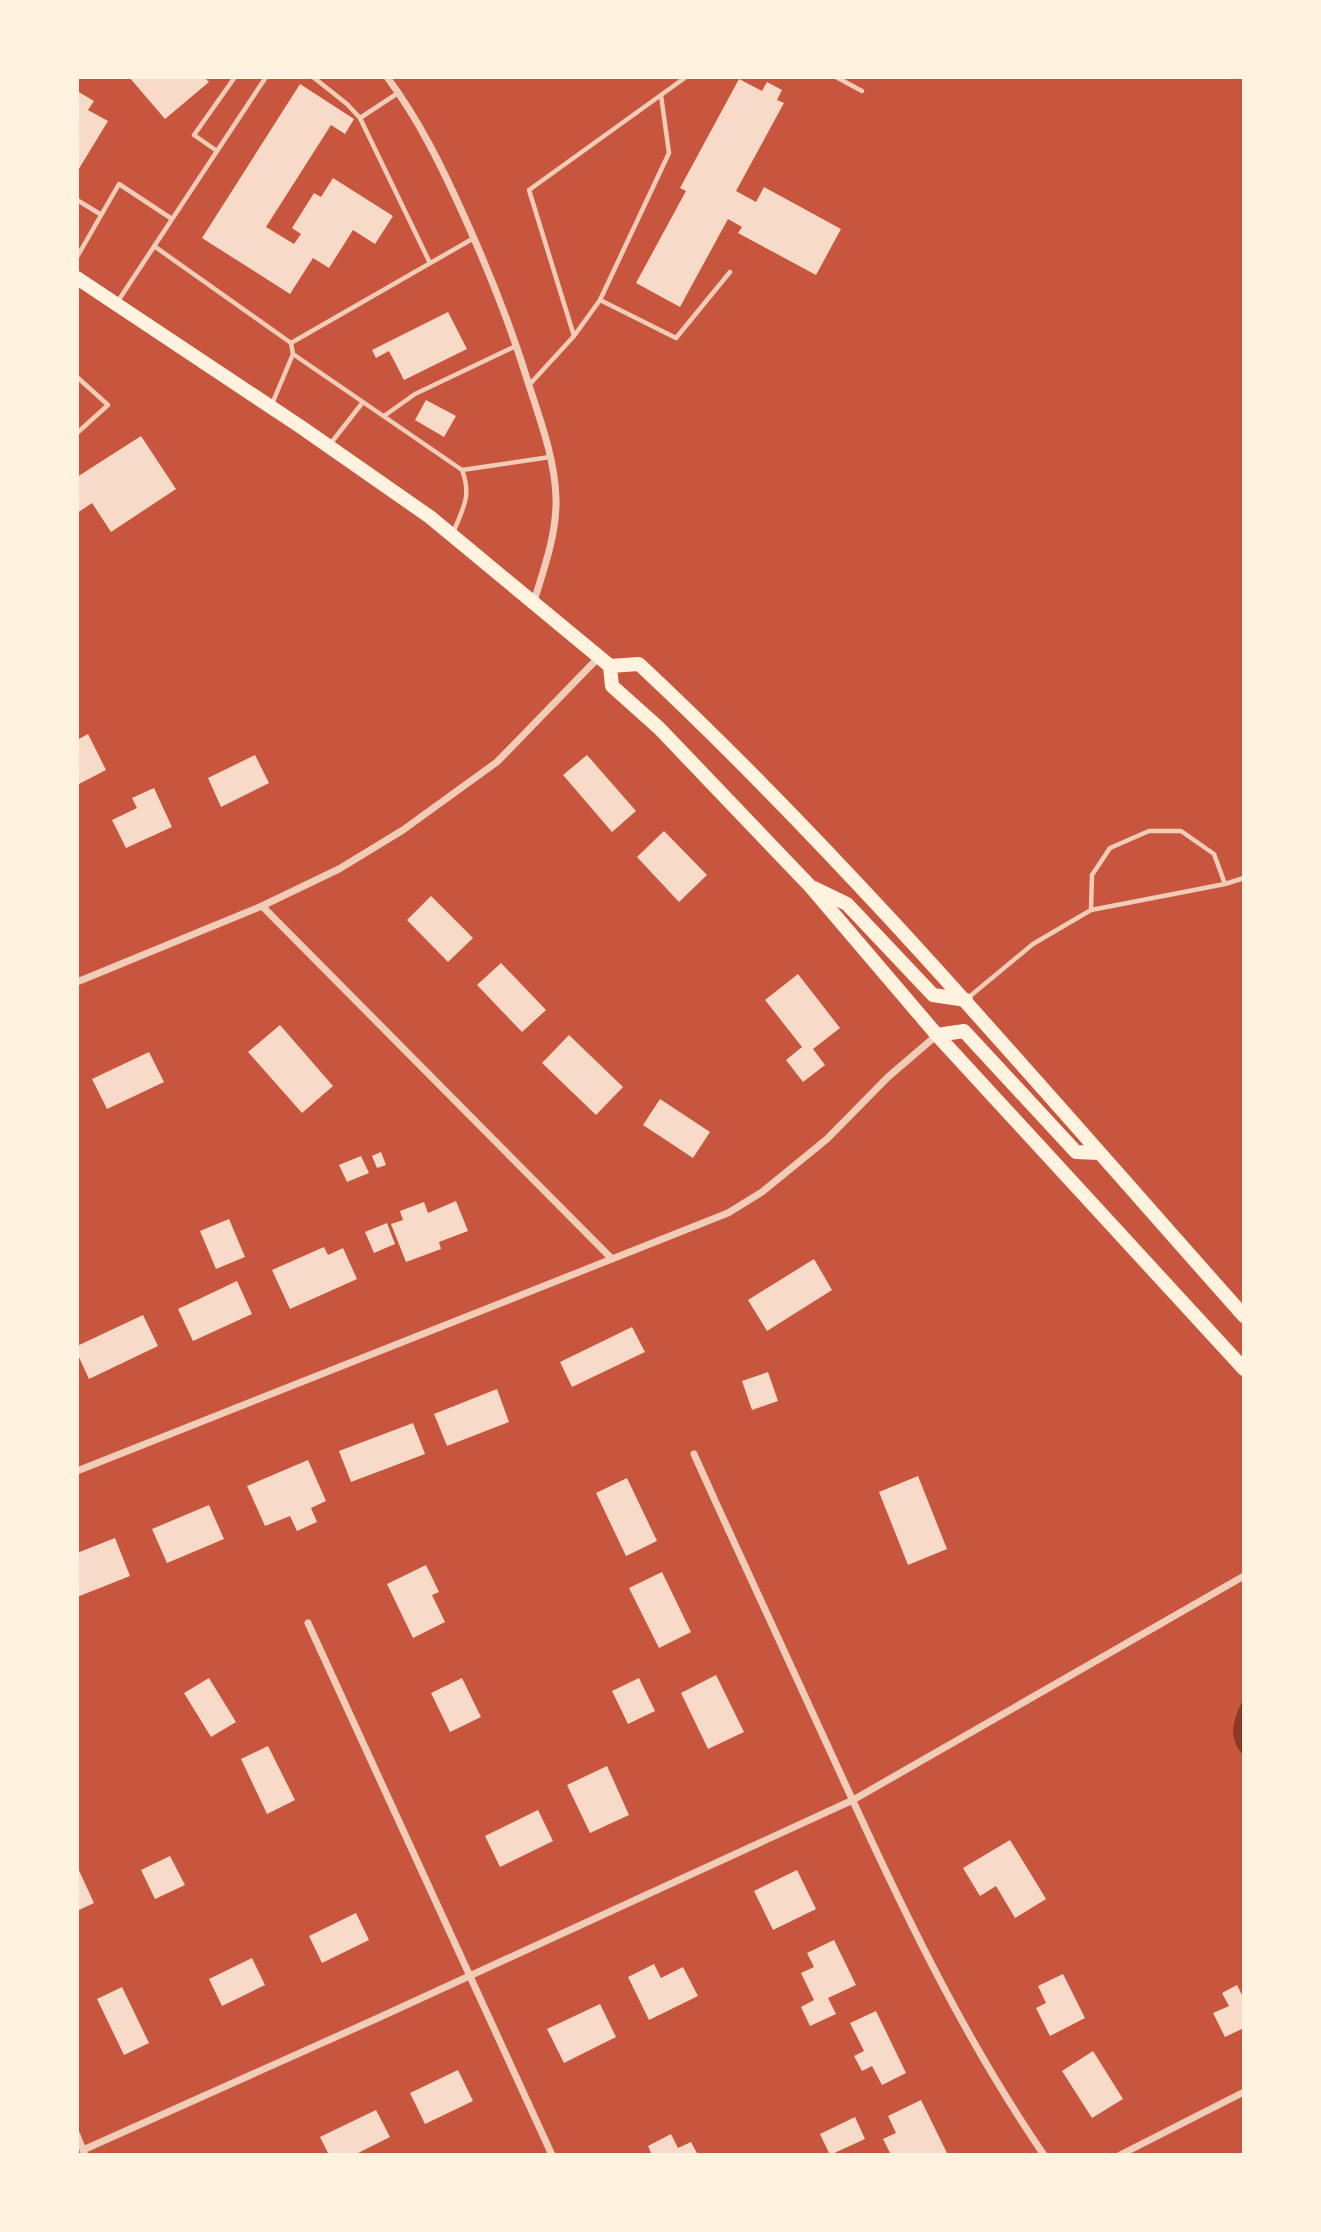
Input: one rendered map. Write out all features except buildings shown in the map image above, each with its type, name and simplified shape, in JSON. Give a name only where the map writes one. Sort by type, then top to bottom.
[{"type":"highway","points":[[77,278],[271,406],[452,535],[605,662],[612,686],[659,728],[810,886],[937,1035],[1244,1369]]},
{"type":"highway","points":[[605,662],[639,664],[717,736],[966,1000],[1244,1317]]},
{"type":"highway","points":[[810,886],[847,904],[933,995],[966,1000]]},
{"type":"highway","points":[[937,1035],[964,1031],[1076,1152],[1099,1153]]},
{"type":"street","points":[[387,77],[439,159],[474,238],[517,346],[550,457],[556,500],[554,523],[547,562],[534,601]]},
{"type":"street","points":[[77,982],[262,906],[339,869],[443,803],[498,762],[605,662]]},
{"type":"street","points":[[262,906],[612,1258]]},
{"type":"street","points":[[77,1471],[355,1363],[612,1258],[711,1222],[762,1192],[827,1139],[888,1077],[937,1035]]},
{"type":"street","points":[[694,1454],[852,1800],[934,1970],[959,2017],[1044,2155]]},
{"type":"street","points":[[77,2135],[84,2153],[852,1800],[1244,1576]]},
{"type":"street","points":[[307,1623],[552,2155]]},
{"type":"street","points":[[1120,2155],[1244,2092]]},
{"type":"lane","points":[[217,150],[194,135],[235,77]]},
{"type":"lane","points":[[116,303],[266,77]]},
{"type":"lane","points":[[313,77],[360,118],[430,263]]},
{"type":"lane","points":[[573,336],[529,190],[686,77]]},
{"type":"lane","points":[[836,77],[862,91]]},
{"type":"lane","points":[[360,118],[398,93]]},
{"type":"lane","points":[[529,384],[573,336],[600,300],[668,153],[661,95]]},
{"type":"lane","points":[[77,257],[119,184],[172,219]]},
{"type":"lane","points":[[77,200],[100,214]]},
{"type":"lane","points":[[291,343],[474,238]]},
{"type":"lane","points":[[154,246],[291,343],[293,354],[271,406]]},
{"type":"lane","points":[[600,300],[676,338],[730,272]]},
{"type":"lane","points":[[384,416],[415,394],[517,346]]},
{"type":"lane","points":[[293,354],[462,470],[468,488],[467,498],[452,535]]},
{"type":"lane","points":[[77,377],[108,405],[77,433]]},
{"type":"lane","points":[[329,447],[363,402]]},
{"type":"lane","points":[[462,470],[550,457]]},
{"type":"lane","points":[[1091,910],[1091,875],[1110,848],[1149,831],[1181,831],[1214,854],[1225,884]]},
{"type":"lane","points":[[966,1000],[1034,944],[1091,910],[1244,878]]},
{"type":"shaded area","points":[[1244,1697],[1244,1757],[1233,1734]]}]
